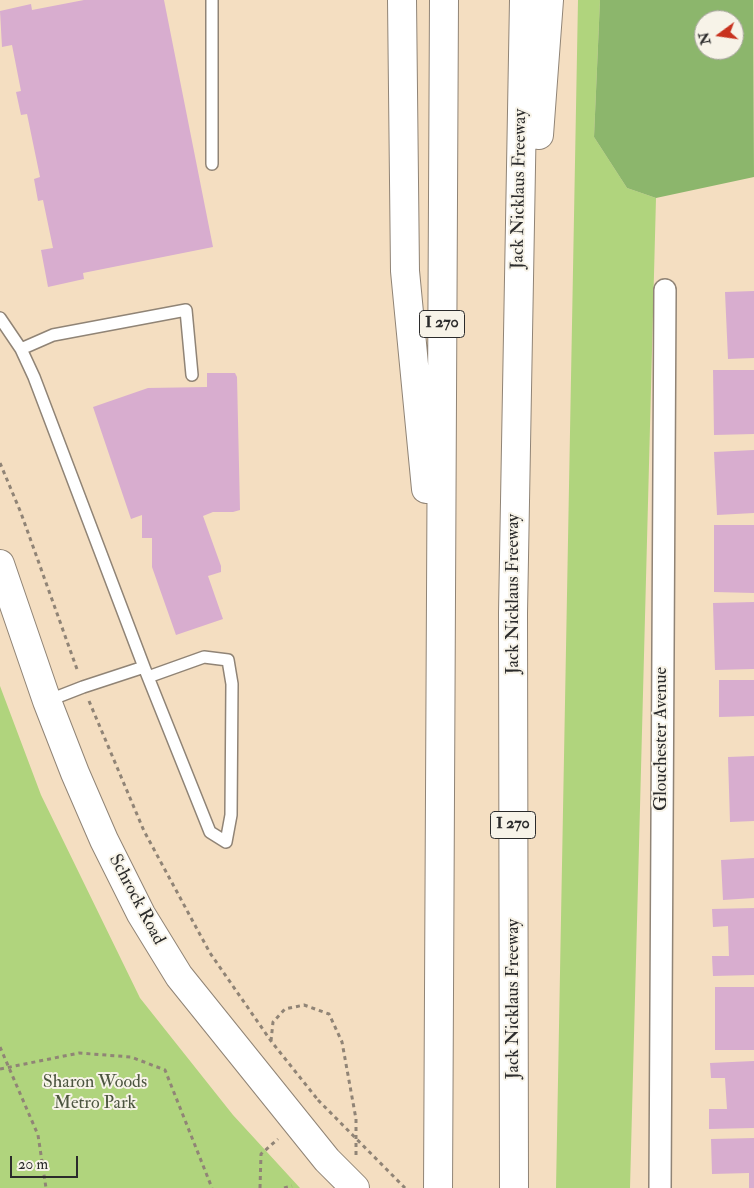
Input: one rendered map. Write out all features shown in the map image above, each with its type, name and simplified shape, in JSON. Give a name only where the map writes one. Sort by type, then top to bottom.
[{"type":"main road","points":[[402,0],[405,271],[441,648]]},
{"type":"main road","name":"I 270","points":[[438,1188],[444,0]]},
{"type":"main road","name":"Jack Nicklaus Freeway","points":[[514,1188],[513,613],[524,0]]},
{"type":"main road","points":[[515,463],[548,0]]},
{"type":"main road","name":"Schrock Road","points":[[0,564],[47,701],[75,773],[104,840],[141,914],[179,976],[328,1160],[350,1172]]},
{"type":"street","name":"Glouchester Avenue","points":[[660,1188],[665,290]]},
{"type":"lane","points":[[212,0],[212,164]]},
{"type":"lane","points":[[21,348],[53,335],[186,310],[192,375]]},
{"type":"lane","points":[[0,318],[21,348],[38,387],[146,672],[210,832],[226,842],[231,815],[232,684],[228,660],[204,657],[146,672],[83,687],[47,701]]},
{"type":"path","points":[[0,463],[21,513],[83,687],[144,831],[210,953],[271,1041],[318,1100],[405,1188]]},
{"type":"path","points":[[271,1041],[273,1022],[285,1008],[304,1005],[329,1014],[342,1042],[356,1119],[350,1172]]},
{"type":"path","points":[[0,1047],[38,1135],[46,1188]]},
{"type":"path","points":[[0,1069],[79,1053],[131,1057],[165,1070],[212,1188]]},
{"type":"path","points":[[260,1188],[261,1154]]},
{"type":"path","points":[[284,1188],[292,1186]]},
{"type":"green space","points":[[578,0],[600,0],[594,137],[627,188],[656,198],[630,1188],[556,1188]]},
{"type":"green space","points":[[600,0],[753,0],[754,177],[656,198],[627,188],[594,137]]},
{"type":"green space","name":"Sharon Woods Metro Park","points":[[0,686],[41,795],[140,998],[233,1115],[300,1188],[0,1188]]},
{"type":"building","points":[[84,0],[164,0],[213,247],[83,273],[84,279],[48,287],[41,250],[53,248],[43,200],[38,201],[34,179],[40,177],[27,114],[21,115],[16,92],[21,91],[12,45],[2,47],[0,11],[31,4],[32,10]]},
{"type":"building","points":[[754,291],[754,358],[728,359],[725,292]]},
{"type":"building","points":[[713,370],[754,370],[754,434],[714,435]]},
{"type":"building","points":[[207,373],[235,373],[237,377],[240,510],[213,512],[203,516],[221,566],[221,572],[208,576],[223,619],[176,635],[152,567],[152,538],[142,538],[142,515],[131,519],[93,407],[148,388],[207,387]]},
{"type":"building","points":[[754,450],[754,513],[717,515],[714,452]]},
{"type":"building","points":[[714,525],[754,525],[754,593],[714,592]]},
{"type":"building","points":[[754,602],[754,669],[715,670],[713,603]]},
{"type":"building","points":[[719,680],[754,680],[754,716],[719,717]]},
{"type":"building","points":[[754,756],[754,821],[730,822],[728,757]]},
{"type":"building","points":[[754,858],[754,898],[723,900],[721,860]]},
{"type":"building","points":[[754,908],[754,975],[713,976],[712,956],[729,956],[728,926],[713,927],[712,909]]},
{"type":"building","points":[[715,987],[754,987],[754,1050],[715,1050]]},
{"type":"building","points":[[754,1061],[754,1128],[709,1129],[709,1109],[727,1109],[725,1078],[711,1078],[710,1063]]},
{"type":"building","points":[[754,1138],[754,1188],[749,1188],[749,1173],[712,1174],[711,1139]]}]
